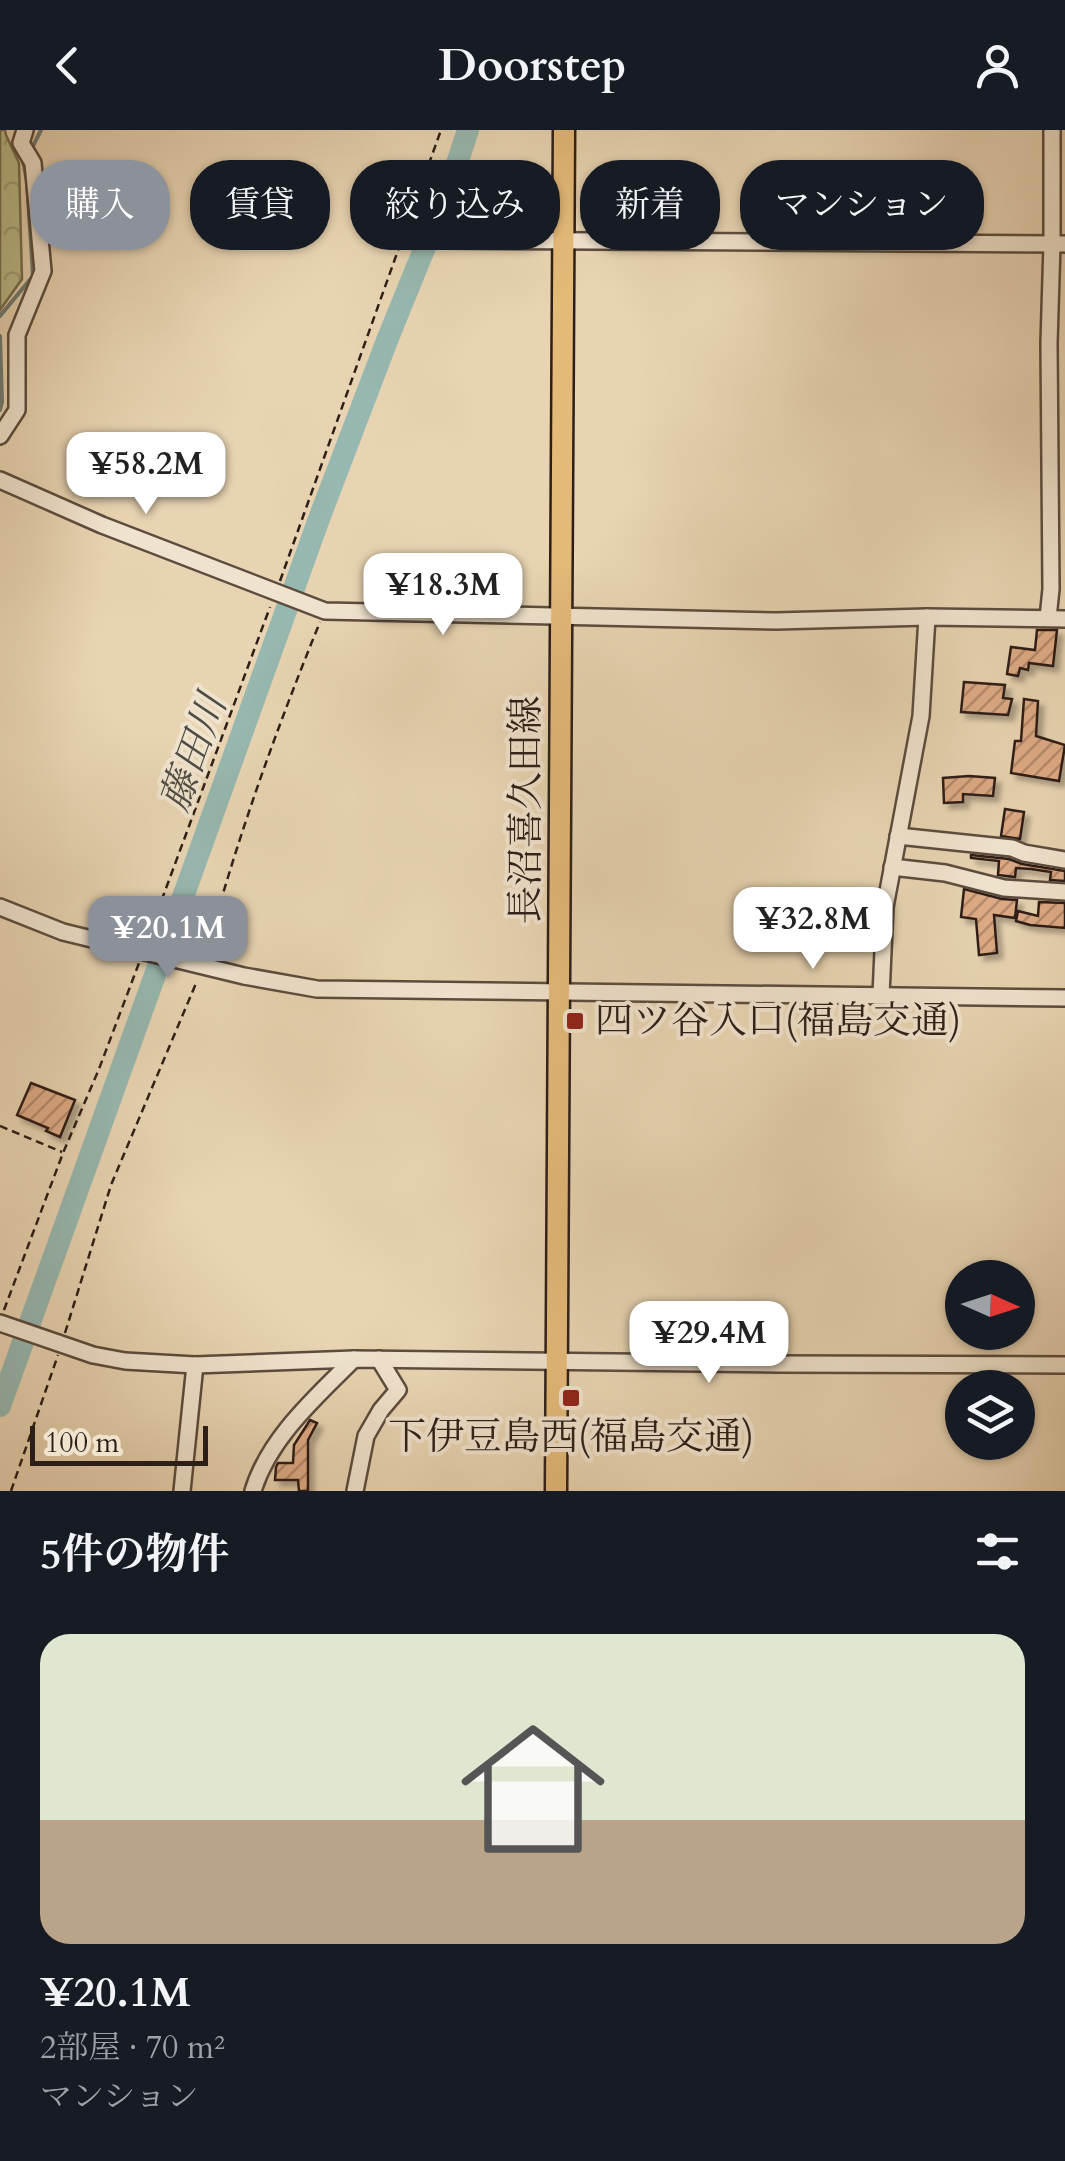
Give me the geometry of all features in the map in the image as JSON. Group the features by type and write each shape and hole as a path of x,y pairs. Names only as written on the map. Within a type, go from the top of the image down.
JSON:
{"main road":[{"name":"長沼喜久田線","path":"556,1491 564,130"}],"street":[{"path":"0,436 18,410 17,334 43,271 33,163 21,143 26,130"},
{"path":"0,480 102,525 325,611 776,621 926,616 1057,619 1051,588 1049,344 1058,244 1052,130"},
{"path":"563,240 1058,244"},
{"path":"881,995 885,908 921,716 926,616"},
{"path":"898,836 1012,848 1065,860"},
{"path":"892,867 945,873 1004,888 1065,892"},
{"path":"2,905 63,932 284,984 317,988 1065,998"},
{"path":"0,1323 93,1355 125,1362 195,1366 354,1359 1065,1364"},
{"path":"253,1491 258,1474 297,1416 354,1359"},
{"path":"355,1491 366,1436 398,1390 379,1359"},
{"path":"182,1491 195,1366"}],"path":[{"path":"276,591 442,130"},
{"path":"12,1491 62,1345 110,1185 203,966 227,876 291,692 325,611"},
{"path":"0,1126 63,1152"}],"green space":[{"path":"0,130 5,130 19,163 22,279 0,310"}],"building":[{"path":"1037,630 1057,630 1053,666 1029,663 1028,670 1020,668 1018,676 1007,674 1011,647 1035,650"},
{"path":"964,682 1005,685 1003,698 1012,699 1008,715 961,712"},
{"path":"1024,699 1038,701 1036,736 1065,745 1059,781 1011,773 1015,741 1021,741"},
{"path":"943,778 995,778 993,796 963,794 963,802 944,803"},
{"path":"1005,809 1024,812 1020,839 1001,836"},
{"path":"971,855 1065,871 1065,881 1050,880 1051,872 1031,869 1016,868 1015,877 998,875 999,861"},
{"path":"964,889 1017,900 1015,918 994,915 997,953 979,955 976,919 961,917"},
{"path":"1039,902 1065,903 1065,928 1016,921 1018,911 1038,916"},
{"path":"31,1083 75,1100 60,1137 17,1115"},
{"path":"310,1420 317,1423 308,1440 308,1491 299,1491 298,1480 275,1480 276,1467 278,1463 293,1463 294,1445"}],"waterway":[{"path":"32,148 41,130"},
{"name":"藤田川","path":"0,1406 320,516 449,188 468,130"},
{"path":"0,316 33,276 23,161"},
{"path":"0,336 0,410"}],"place":[{"name":"四ツ谷入口(福島交通)","path":"575,1021"},
{"name":"下伊豆島西(福島交通)","path":"571,1398"}]}
